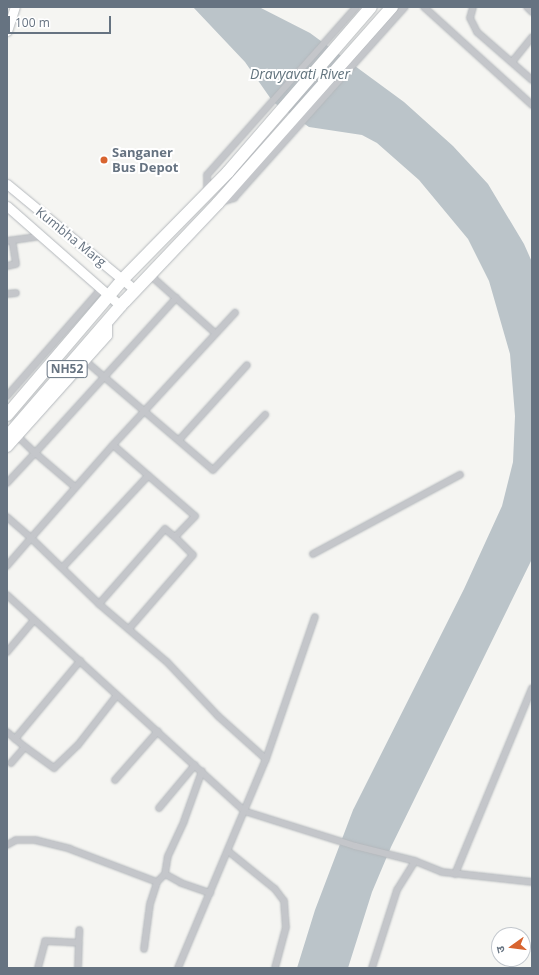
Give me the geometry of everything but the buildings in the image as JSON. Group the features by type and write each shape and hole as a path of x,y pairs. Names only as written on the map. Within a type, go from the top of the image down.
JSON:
{"highway":[{"name":"NH52","path":"7,415 106,292 123,279 207,194 245,153 371,7"},
{"name":"NH52","path":"12,435 82,358 107,323 135,290 218,203 390,9"}],"main road":[{"path":"7,31 15,7"},
{"name":"Kumbha Marg","path":"7,184 135,290"},
{"name":"Kumbha Marg","path":"7,206 121,306"},
{"path":"7,447 12,435"}],"street":[{"path":"207,194 207,175 356,7"},
{"path":"218,203 234,198 404,7"},
{"path":"424,7 532,105"},
{"path":"473,7 470,18 477,32 532,80"},
{"path":"527,7 532,12"},
{"path":"512,62 532,37"},
{"path":"7,266 16,264 9,241 42,236"},
{"path":"150,275 215,333"},
{"path":"7,396 106,292"},
{"path":"7,294 16,293"},
{"path":"7,483 176,298"},
{"path":"7,566 74,487 144,409 235,313"},
{"path":"82,358 144,409 213,470 264,414"},
{"path":"179,440 247,365"},
{"path":"12,435 74,487"},
{"path":"112,445 195,516 174,537"},
{"path":"313,554 460,474"},
{"path":"63,566 148,476"},
{"path":"7,517 63,566 99,604 129,629 266,759"},
{"path":"99,604 164,529 174,537 193,555 129,629"},
{"path":"7,595 202,771 244,811 333,839 415,861 442,872 532,882"},
{"path":"178,968 266,759 315,617"},
{"path":"7,652 34,620"},
{"path":"15,739 80,661"},
{"path":"455,874 530,700 532,688"},
{"path":"7,732 54,768 78,745 117,695"},
{"path":"115,780 158,731"},
{"path":"11,763 25,747"},
{"path":"159,808 195,765"},
{"path":"144,949 150,904 157,882 165,874 168,856 184,821 202,771"},
{"path":"7,845 16,840 35,840 70,849 157,882"},
{"path":"228,851 275,889 284,901 286,927 276,968"},
{"path":"372,968 397,890 415,861"},
{"path":"165,874 181,883 210,893"},
{"path":"78,968 79,930"},
{"path":"38,968 45,941 79,943"}],"water":[{"name":"Dravyavati River","path":"193,7 259,7 310,33 404,102 453,146 488,184 524,244 532,262 532,559 391,847 372,892 348,968 297,968 315,910 353,810 464,589 502,506 513,462 515,416 510,354 489,281 468,239 419,180 377,143 362,135 309,127 273,102 245,62"}],"place":[{"name":"Sanganer Bus Depot","path":"104,160"}]}
